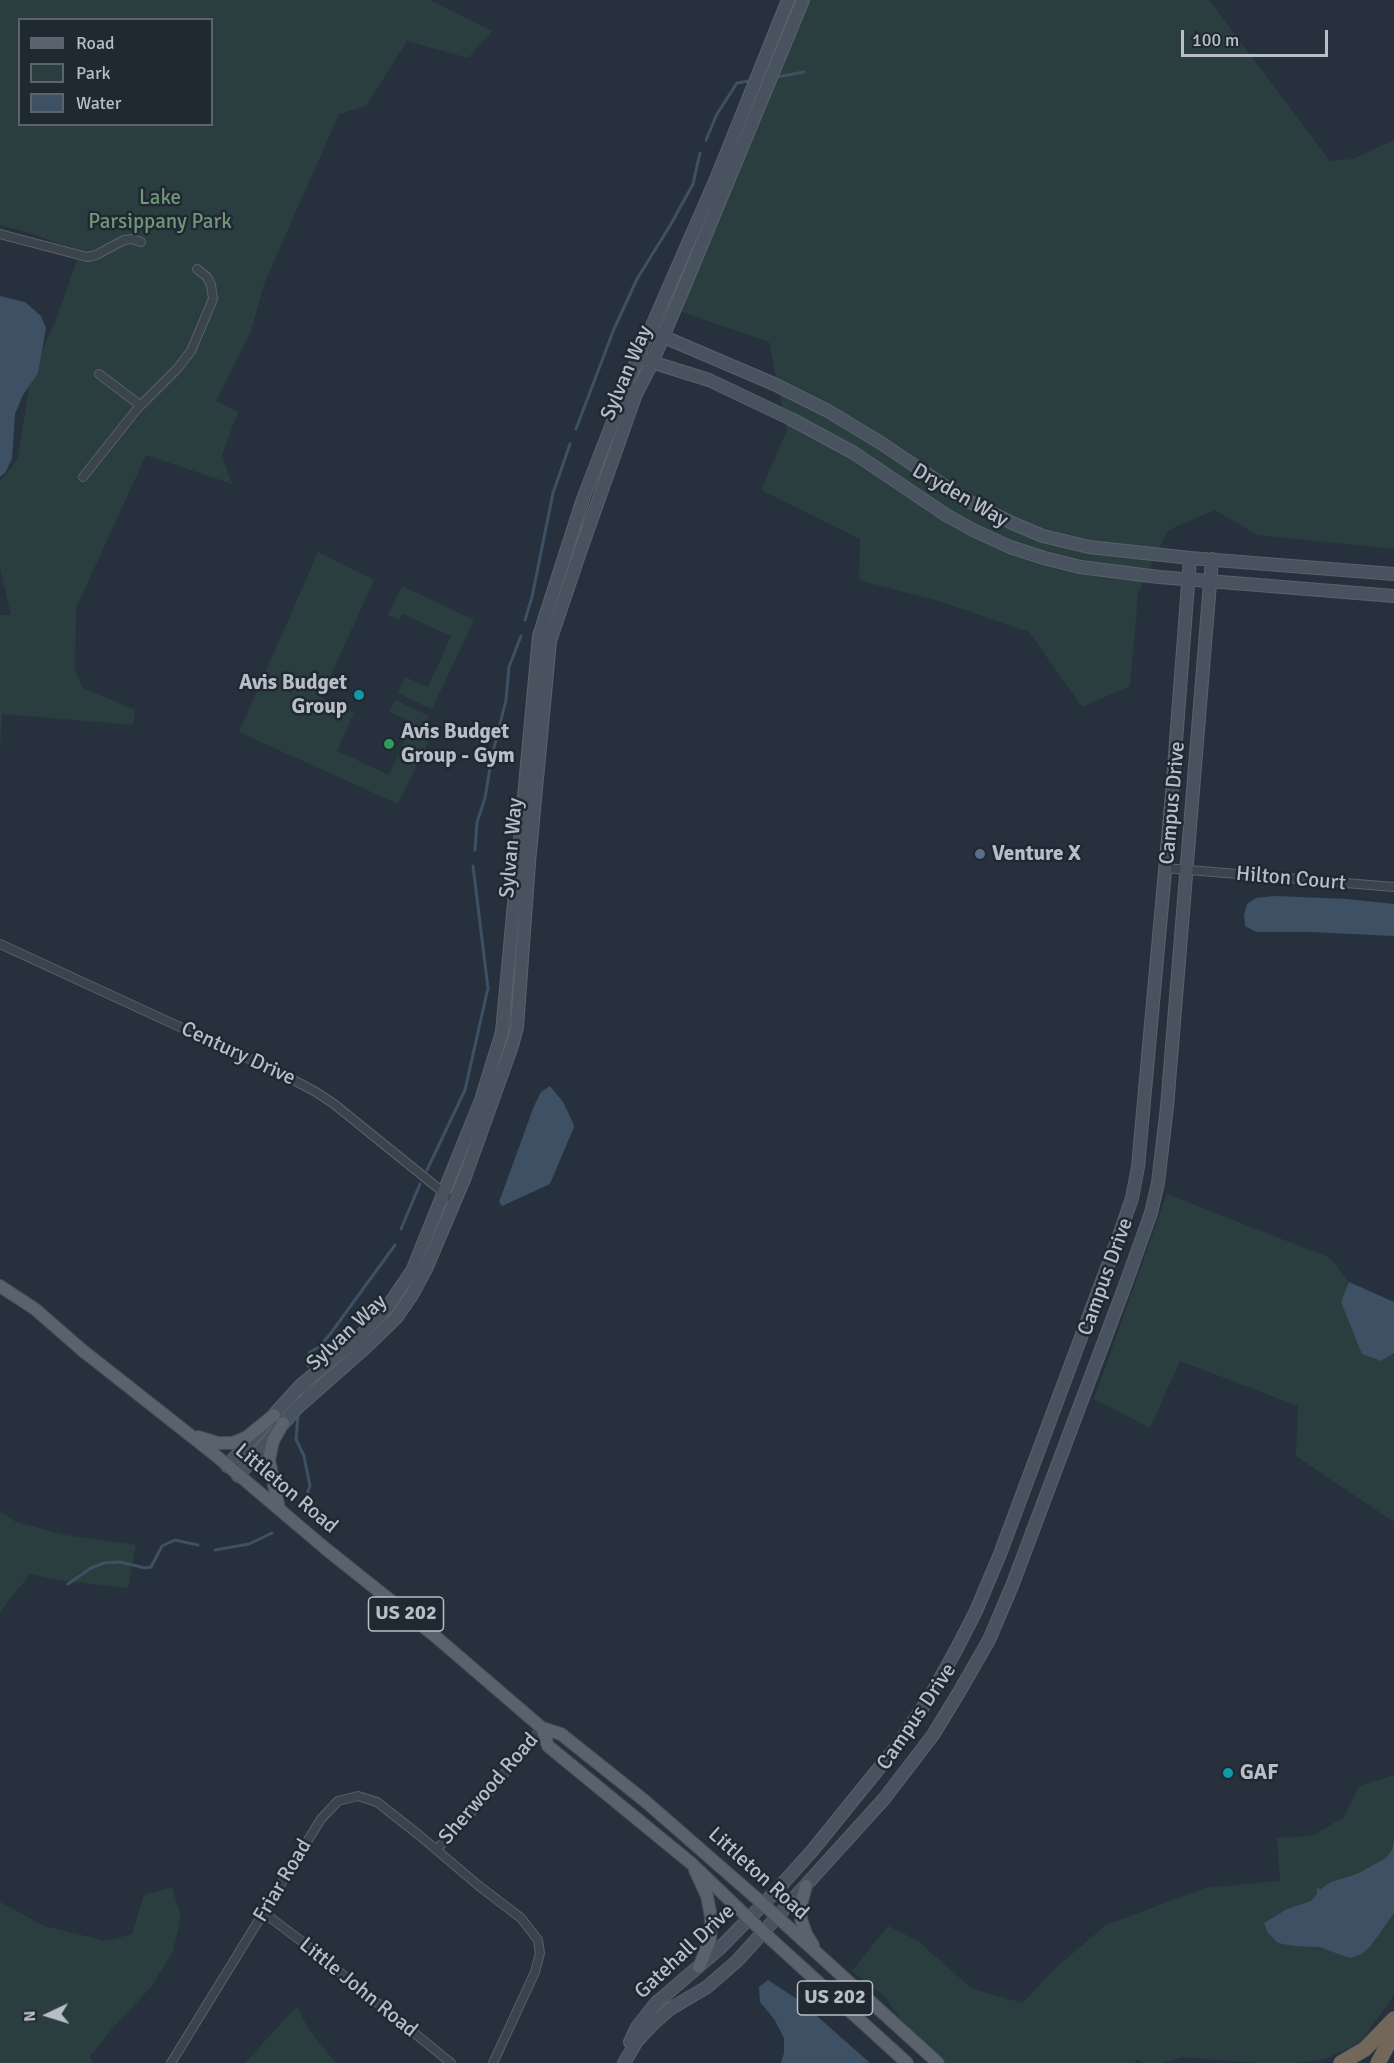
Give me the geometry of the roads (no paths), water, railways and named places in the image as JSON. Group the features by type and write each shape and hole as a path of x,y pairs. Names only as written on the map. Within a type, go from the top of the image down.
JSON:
{"highway":[{"path":"1341,2063 1370,2045 1394,2019"},
{"path":"1378,2063 1394,2033"}],"main road":[{"name":"Littleton Road","path":"0,1286 35,1309 82,1350 189,1434 435,1636 542,1728 561,1734 645,1801 763,1904 938,2063"},
{"path":"189,1434 219,1443 233,1443 278,1419"},
{"path":"278,1419 269,1460 273,1490 279,1509"},
{"name":"Littleton Road","path":"542,1728 548,1746 692,1863 763,1932 907,2063"},
{"path":"692,1863 707,1896 711,1917 710,1940 699,1967"},
{"path":"806,1886 801,1905 801,1919 806,1934 823,1958"}],"street":[{"name":"Sylvan Way","path":"238,1476 301,1385 357,1339 386,1310 412,1271 481,1100 502,1032 539,636 558,573 609,451 663,337 788,0"},
{"name":"Sylvan Way","path":"227,1466 278,1419 365,1348 396,1318 426,1269 465,1177 499,1085 517,1027 529,862 550,641 638,358 802,0"},
{"path":"0,234 87,257 96,255 124,240 132,239 141,242"},
{"path":"83,477 140,405 177,369 191,351 213,299 213,291 207,277 197,269"},
{"name":"Dryden Way","path":"650,331 774,384 828,411 881,443 964,499 1012,523 1053,538 1089,547 1190,558 1394,574"},
{"name":"Dryden Way","path":"638,358 709,380 791,418 854,453 946,515 973,530 1010,547 1044,558 1080,567 1189,579 1394,596"},
{"path":"99,374 140,405"},
{"name":"Campus Drive","path":"763,1904 812,1851 860,1792 908,1729 957,1650 1000,1554 1132,1198 1145,1110 1190,558"},
{"name":"Campus Drive","path":"777,1917 884,1799 933,1735 989,1640 1043,1508 1153,1203 1162,1158 1167,1107 1212,559"},
{"name":"Hilton Court","path":"1165,868 1394,887"},
{"name":"Century Drive","path":"0,944 316,1092 454,1201"},
{"name":"Sherwood Road","path":"437,1849 480,1803 542,1728"},
{"name":"Friar Road","path":"171,2063 321,1819 333,1805 344,1798 364,1797 377,1802 521,1918 538,1940 540,1953 535,1972 493,2063"},
{"name":"Gatehall Drive","path":"623,2063 631,2039 647,2013 663,1996 719,1949 763,1904"},
{"name":"Little John Road","path":"264,1913 451,2063"},
{"name":"Gatehall Drive","path":"623,2063 637,2041 654,2023 670,2009 707,1987 723,1974 777,1917"}],"water":[{"path":"0,296 25,302 41,316 46,328 38,373 23,395 15,414 12,459 5,473 0,477"},
{"path":"1275,896 1347,899 1394,904 1394,936 1256,932 1245,926 1244,915 1247,904 1256,898"},
{"path":"550,1086 563,1102 574,1127 550,1184 502,1206 499,1202 534,1106 541,1092"},
{"path":"1349,1282 1394,1302 1394,1353 1381,1361 1362,1354 1341,1302"},
{"path":"1394,1839 1394,1913 1370,1947 1360,1955 1350,1958 1319,1947 1278,1943 1268,1933 1264,1923 1287,1909 1311,1901 1317,1894 1317,1888 1321,1889 1331,1882 1357,1874 1386,1858 1392,1850"},
{"path":"768,1980 800,2001 870,2063 781,2063 784,2038 774,2019 760,2002 759,1987"}],"waterway":[{"path":"777,77 804,72"},
{"path":"706,140 717,114 737,83 749,81"},
{"path":"576,429 614,329 637,279 693,184 700,153"},
{"path":"525,620 532,597 553,493 570,444"},
{"path":"475,850 477,822 485,798 492,756 506,700 509,667 521,636"},
{"path":"427,1170 465,1090 488,988 473,866"},
{"path":"401,1229 420,1184"},
{"path":"308,1366 306,1360 310,1352 319,1347 331,1333 395,1245"},
{"path":"298,1415 296,1439 304,1456 310,1486 302,1508"},
{"path":"215,1550 249,1544 272,1533"},
{"path":"68,1584 91,1568 104,1563 120,1562 145,1568 151,1567 162,1546 175,1540 198,1545"}],"place":[{"name":"Avis Budget Group","path":"359,695"},
{"name":"Avis Budget Group - Gym","path":"389,744"},
{"name":"Venture X","path":"980,854"},
{"name":"GAF","path":"1228,1773"}],"park label":[{"name":"Lake Parsippany Park","path":"160,210"}]}
